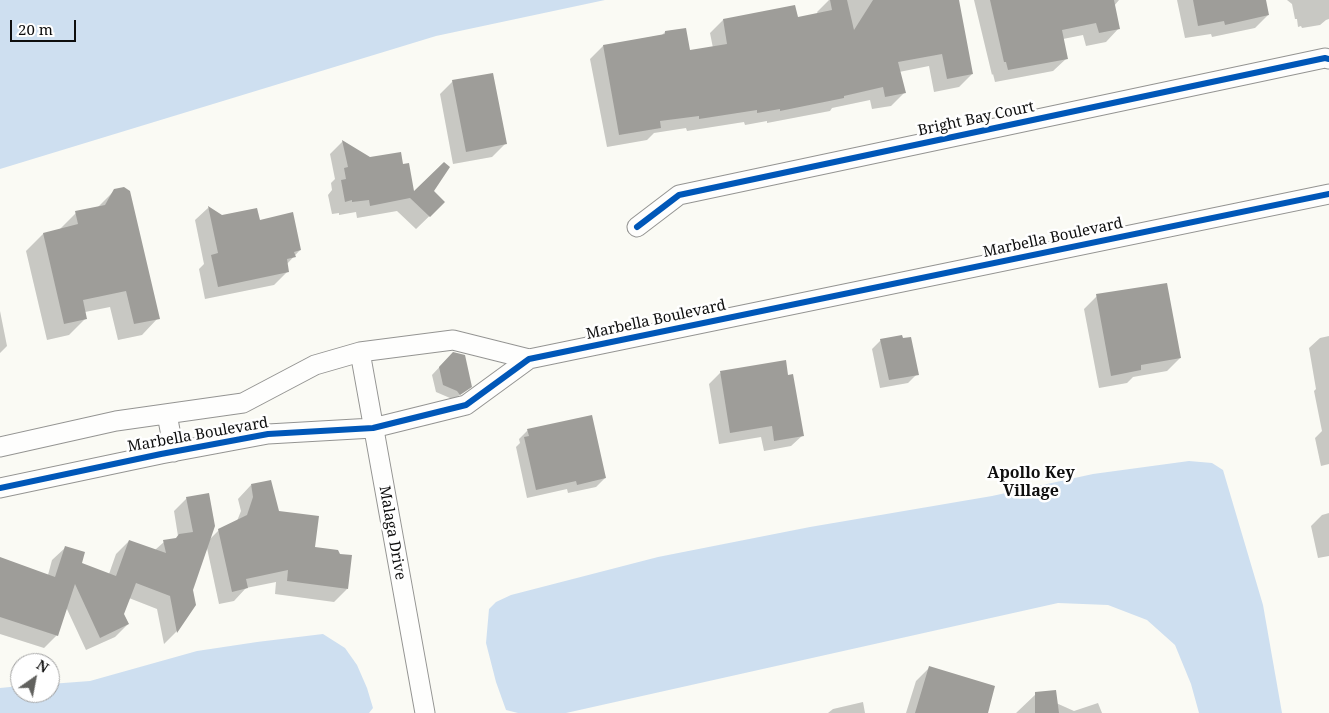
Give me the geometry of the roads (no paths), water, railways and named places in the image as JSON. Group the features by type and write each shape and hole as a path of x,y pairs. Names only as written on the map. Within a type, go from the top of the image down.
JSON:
{"street":[{"name":"Bright Bay Court","path":"637,227 679,195 1326,58 1329,59"},
{"name":"Marbella Boulevard","path":"0,488 268,434 373,428 466,405 529,359 1329,194"},
{"name":"Marbella Boulevard","path":"0,448 116,421 243,403 314,365 360,352 453,340 529,359"},
{"name":"Malaga Drive","path":"360,352 425,713"},
{"path":"167,414 174,452"}],"water":[{"path":"0,0 605,0 436,36 0,169"},
{"path":"1189,461 1212,463 1223,470 1263,605 1282,713 1199,713 1191,684 1175,645 1147,620 1108,605 1058,603 566,713 518,713 506,710 496,682 486,643 489,609 496,602 511,595 658,557 810,527 992,496 1093,474"},
{"path":"323,634 345,648 357,665 373,708 369,713 0,713 0,688 10,687 10,703 60,703 60,683 90,681 197,651"}],"district":[{"name":"Apollo Key Village","path":"1031,482"}]}
